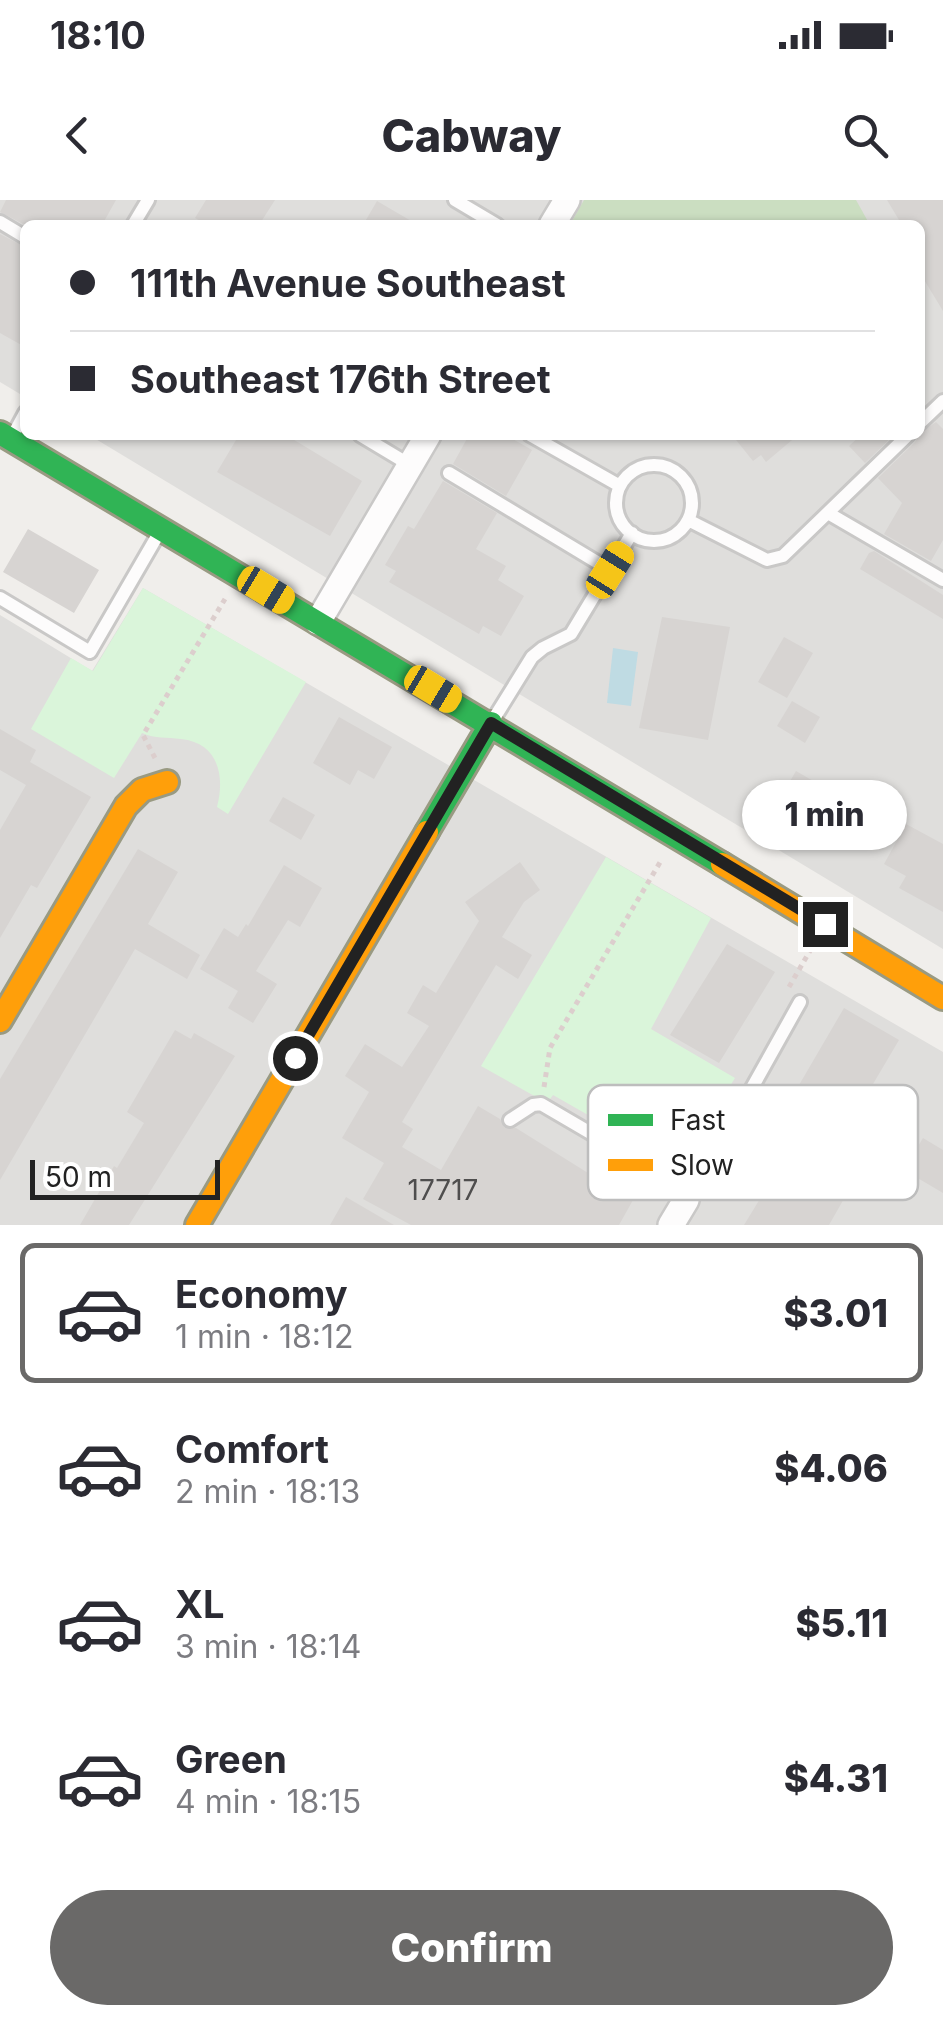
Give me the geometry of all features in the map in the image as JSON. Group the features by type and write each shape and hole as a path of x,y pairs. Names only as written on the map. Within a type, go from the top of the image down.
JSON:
{"main road":[{"path":"3,443 162,529 491,723 943,998"},
{"path":"197,1225 491,723"},
{"path":"0,1021 126,806 142,790 166,782"}],"street":[{"path":"318,622 425,440"},
{"path":"671,1225 683,1200"}],"lane":[{"path":"455,200 489,220"},
{"path":"3,443 20,421"},
{"path":"368,440 410,465"},
{"path":"539,440 620,486"},
{"path":"688,520 767,560 783,556 903,440"},
{"path":"642,468 670,470 682,478 690,491 692,506 688,520 666,540 651,541 632,534 618,516 620,486 629,474 642,468"},
{"path":"449,473 610,570"},
{"path":"828,513 943,580"},
{"path":"0,598 90,652 162,529"},
{"path":"491,723 532,657 571,634 632,534"},
{"path":"754,1085 800,1002"},
{"path":"510,1120 541,1104 588,1131"}],"path":[{"path":"166,782 144,735 240,575"},
{"path":"541,1104 550,1048 676,835"},
{"path":"800,1002 786,993 825,924"}],"shaded area":[{"path":"0,200 943,200 943,949 97,440 925,440 925,220 20,220 20,394 0,382"},
{"path":"143,588 943,1052 943,1225 0,1225 0,615 92,671"}],"green space":[{"path":"584,200 856,200 867,220 573,220"},
{"path":"143,588 306,682 228,814 217,807 220,784 216,763 204,747 194,742 142,733 114,778 31,729 71,658 93,671"},
{"path":"606,857 711,918 651,1029 735,1078 731,1085 588,1085 588,1115 553,1095 547,1103 481,1066"}],"water":[{"path":"613,648 638,652 631,706 607,703"}],"building":[{"path":"6,200 116,200 105,220 20,222 0,212"},
{"path":"206,200 275,200 262,220 195,218"},
{"path":"887,200 943,200 943,311 925,281 925,220 899,220"},
{"path":"377,201 409,220 366,220"},
{"path":"0,234 20,244 20,344 0,333"},
{"path":"936,422 943,429 943,540 931,561 884,534 902,503 878,478 916,440 925,440 925,430"},
{"path":"236,440 294,440 362,481 330,536 217,472"},
{"path":"466,440 515,440 532,450 506,496 453,464"},
{"path":"736,440 792,440 766,462 761,455 753,461"},
{"path":"856,440 889,440 865,463 849,446"},
{"path":"443,481 497,513 476,549 506,566 498,580 524,596 501,636 483,626 479,634 389,582 396,571 385,565 408,526 414,529"},
{"path":"28,529 99,570 74,613 3,572"},
{"path":"874,551 943,595 943,619 860,569"},
{"path":"662,617 730,627 708,740 639,728"},
{"path":"784,637 813,653 787,698 758,682"},
{"path":"792,701 820,717 805,743 777,726"},
{"path":"339,717 392,747 374,779 358,770 350,785 313,763"},
{"path":"0,729 36,750 30,762 91,797 37,888 31,885 0,938 0,830 26,785 0,770"},
{"path":"796,771 853,804 836,833 779,800"},
{"path":"283,797 315,815 301,840 269,821"},
{"path":"906,824 943,844 943,912 899,888 906,876 884,864"},
{"path":"138,849 178,872 148,924 200,955 187,979 135,949 0,1180 0,1079"},
{"path":"520,862 540,890 524,902 502,937 532,955 518,979 496,965 402,1122 413,1129 402,1147 441,1170 478,1106 500,1119 505,1128 516,1128 588,1173 588,1200 633,1200 619,1225 411,1225 363,1199 384,1163 342,1138 369,1092 345,1076 365,1044 402,1067 429,1026 407,1013 423,985 436,993 479,921 465,902"},
{"path":"284,865 322,888 300,927 288,920 256,971 277,984 253,1023 228,1008 238,991 200,969 224,928 238,937 248,926"},
{"path":"727,944 775,972 719,1063 670,1035"},
{"path":"844,1008 899,1040 875,1085 799,1085"},
{"path":"175,1030 191,1039 194,1033 235,1056 129,1225 80,1225 144,1123 127,1112"},
{"path":"923,1138 943,1150 943,1193 918,1178 918,1146"},
{"path":"346,1197 394,1225 330,1225"},
{"path":"759,1200 843,1200 829,1225 744,1225"}],"traffic: fast":[{"path":"0,433 722,864"},
{"path":"427,832 491,723"}],"traffic: slow":[{"path":"0,1021 126,806 142,790 167,782"},
{"path":"197,1225 427,832"},
{"path":"722,864 943,998"}],"route":[{"path":"295,1058 491,723 825,924"}]}
